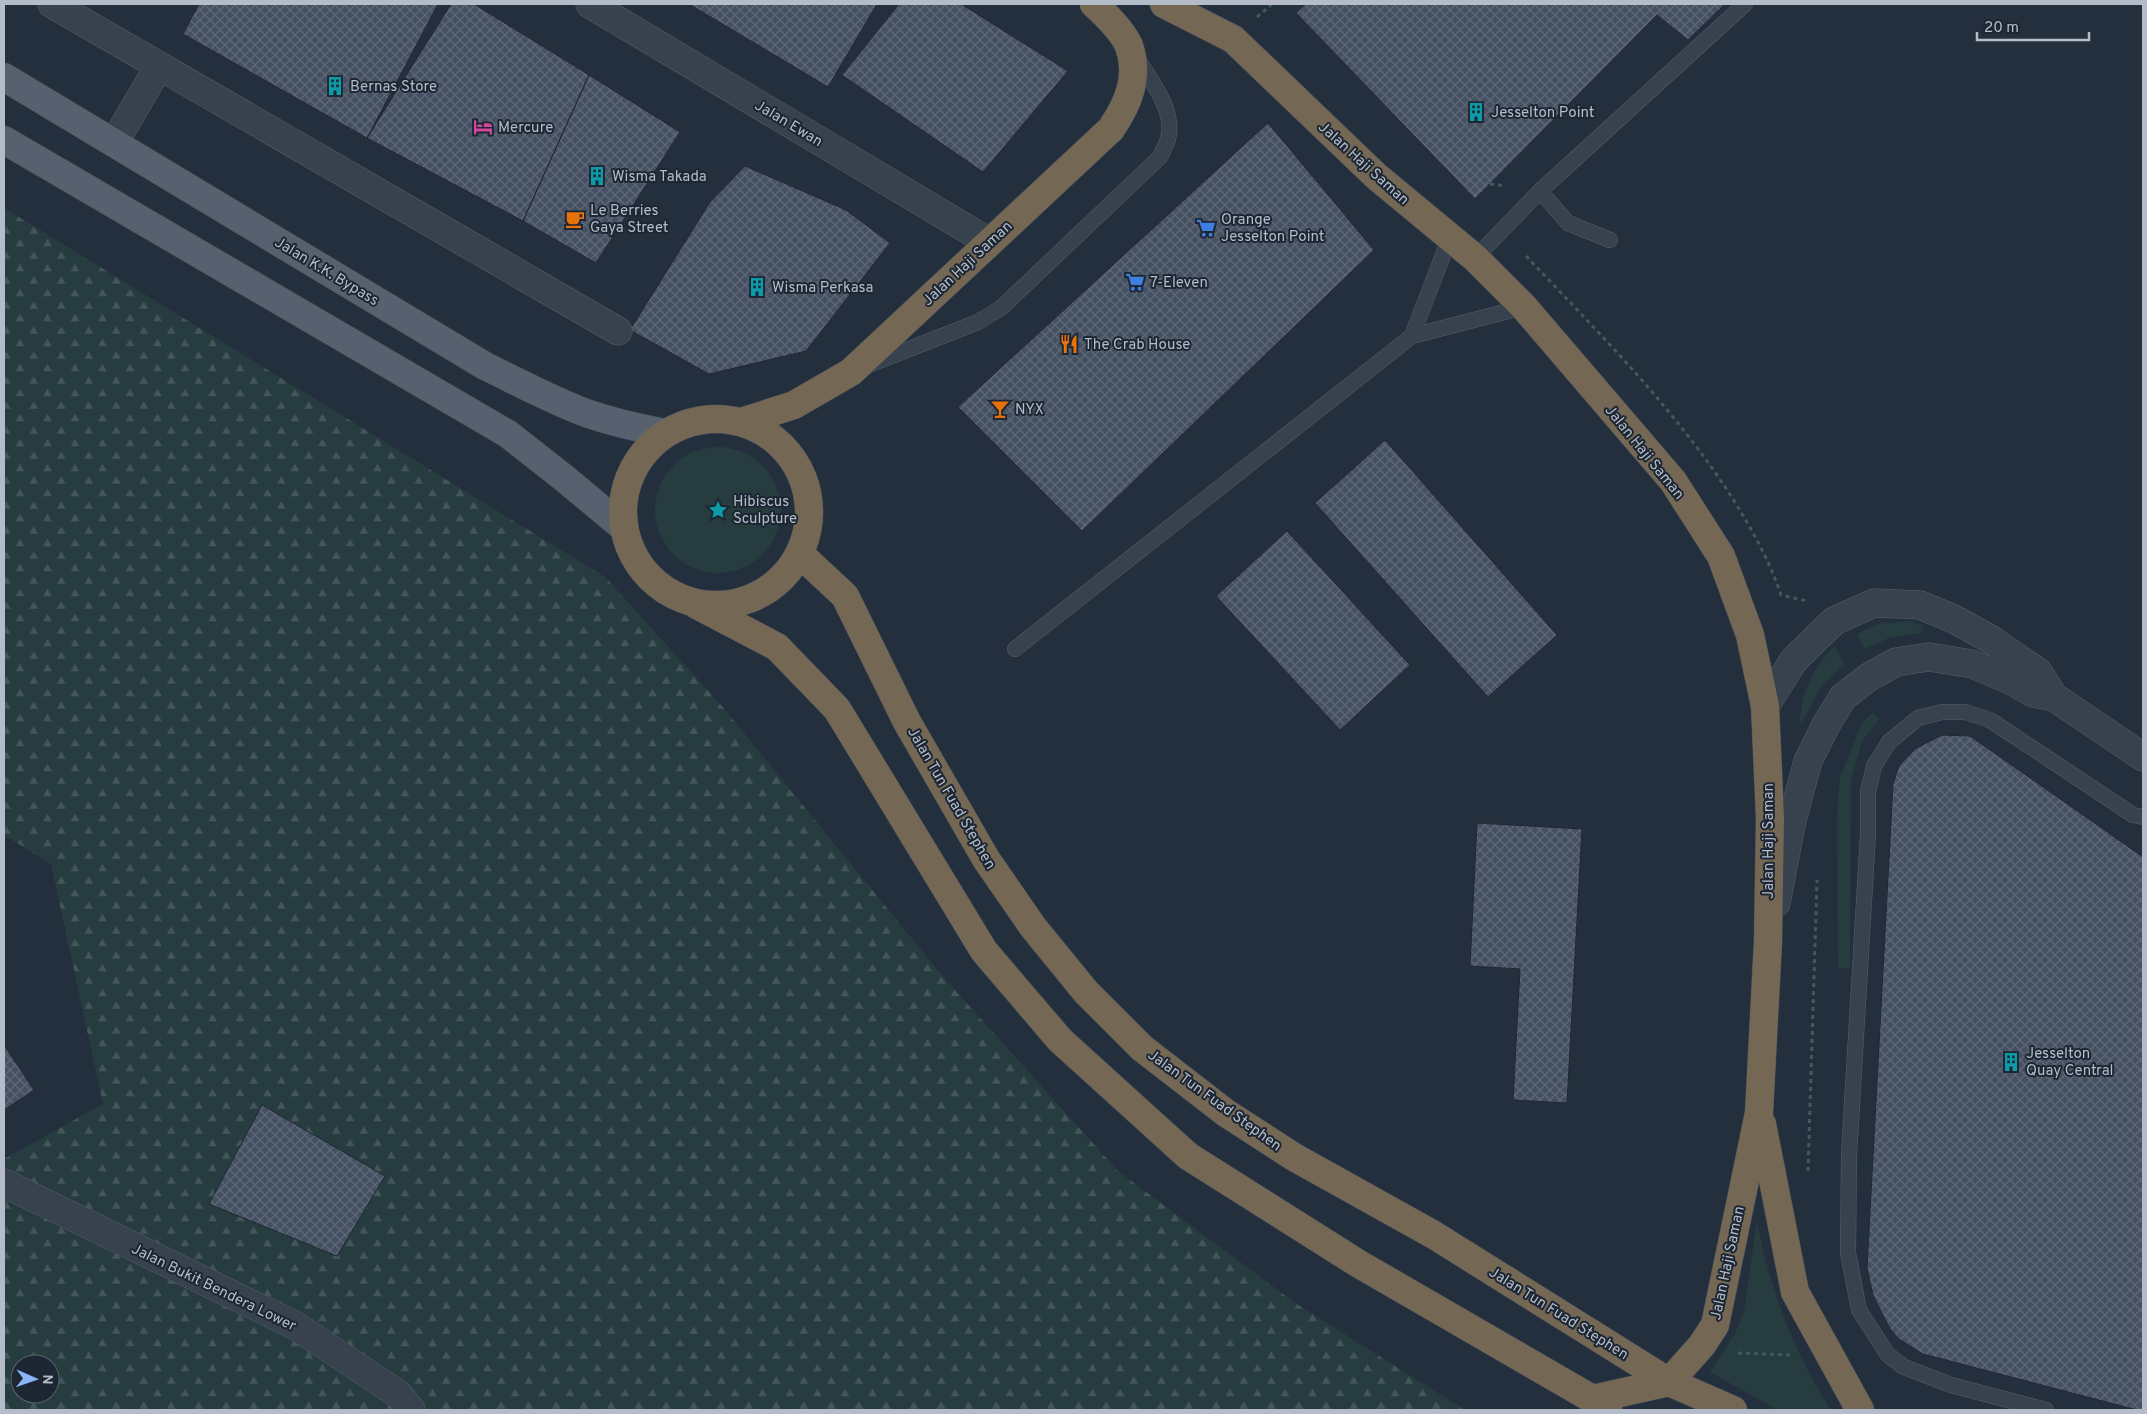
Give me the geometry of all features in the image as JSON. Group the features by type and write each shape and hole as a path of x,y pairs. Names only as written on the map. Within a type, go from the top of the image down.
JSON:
{"highway":[{"name":"Jalan Haji Saman","path":"741,422 794,405 851,372 1115,123 1131,93 1133,70 1129,45 1110,19 1094,4"},
{"name":"Jalan Haji Saman","path":"1164,4 1233,39 1376,176 1475,258 1524,308 1673,481 1721,556 1750,635 1765,706 1770,818 1768,941 1759,1113 1715,1325 1702,1345 1669,1382"},
{"path":"697,605 727,606 757,597 782,579 800,554 808,528 809,500 802,474 787,451 766,433 741,422 715,418 689,422 665,434 644,452 630,475 623,502 624,528 630,550 641,570 663,590 676,598 697,605 777,647 837,709 984,951 1060,1040 1188,1156 1359,1264 1602,1405 1669,1382"},
{"name":"Jalan Tun Fuad Stephen","path":"800,554 845,596 907,722 986,859 1033,927 1086,992 1142,1048 1226,1112 1294,1157 1434,1235 1669,1382 1733,1410"},
{"name":"Jalan Haji Saman","path":"1759,1113 1795,1292 1860,1410"}],"main road":[{"name":"Jalan K.K. Bypass","path":"4,77 485,366 547,397 586,413 665,434"},
{"path":"4,140 508,434 624,528"}],"street":[{"path":"52,4 618,331"},
{"name":"Jalan Ewan","path":"590,4 989,242"},
{"path":"114,143 159,66"},
{"path":"1765,706 1794,660 1834,621 1874,603 1920,605 1954,619 1990,639 2038,672 2054,697"},
{"path":"1768,941 1792,820 1808,761 1826,724 1843,697 1869,676 1896,662 1929,657 1972,664 2010,680 2033,693 2054,697 2143,756"},
{"name":"Jalan Bukit Bendera Lower","path":"4,1183 296,1326 398,1394 411,1410"}],"lane":[{"path":"1475,258 1540,191 1745,4"},
{"path":"851,372 978,322 1001,308 1160,157 1168,137 1168,115 1158,92 1129,45"},
{"path":"1540,191 1568,223 1610,240"},
{"path":"1412,336 1450,237"},
{"path":"1015,649 1412,336 1524,308"},
{"path":"2046,1410 1951,1385 1904,1367 1888,1355 1859,1310 1848,1253 1849,1155 1868,834 1868,792 1874,766 1889,742 1918,718 1942,712 1965,712 1990,720 2140,818"}],"path":[{"path":"1781,594 1816,603"},
{"path":"1731,1353 1800,1355"}],"green space":[{"path":"4,208 605,577 721,705 945,979 1118,1171 1295,1303 1465,1410 4,1410 4,1159 103,1104 51,864 4,835"},
{"path":"718,447 742,452 762,466 776,486 781,510 776,534 762,554 742,568 718,573 694,568 674,554 660,534 655,510 660,486 674,466 694,452"},
{"path":"1907,621 1922,625 1921,633 1891,637 1865,649 1857,634 1878,624"},
{"path":"1835,646 1845,664 1821,687 1802,722 1800,721 1803,700 1810,680 1821,662"},
{"path":"1873,712 1879,719 1862,741 1851,781 1850,968 1838,968 1837,816 1840,777 1862,723"},
{"path":"1757,1221 1768,1270 1794,1343 1831,1410 1777,1410 1710,1372 1734,1335 1744,1312"}],"building":[{"name":"Bernas Store","path":"199,4 438,4 367,138 183,34"},
{"path":"451,4 474,4 589,75 523,221 367,138"},
{"path":"689,4 877,4 828,87"},
{"path":"899,4 961,4 1068,71 983,172 842,75"},
{"name":"Jesselton Point","path":"1306,4 1725,4 1688,40 1657,15 1475,199 1296,13"},
{"name":"Wisma Takada","path":"589,75 680,132 596,263 523,221"},
{"path":"1268,123 1374,250 1082,531 958,407"},
{"name":"Wisma Perkasa","path":"745,166 846,210 890,243 806,351 709,374 630,330 710,202"},
{"path":"1385,440 1557,635 1488,697 1315,503"},
{"path":"1287,531 1410,665 1340,730 1216,596"},
{"name":"Jesselton Quay Central","path":"1942,735 1970,736 2143,857 2143,1410 1923,1354 1899,1339 1890,1329 1873,1295 1867,1268 1893,784 1899,766 1915,749"},
{"path":"1477,823 1582,829 1567,1103 1513,1100 1520,969 1470,966"},
{"path":"4,1045 34,1090 4,1110"},
{"path":"262,1105 385,1176 337,1256 209,1204"}],"place":[{"name":"Bernas Store","path":"335,86"},
{"name":"Jesselton Point","path":"1476,112"},
{"name":"Mercure","path":"483,127"},
{"name":"Wisma Takada","path":"597,176"},
{"name":"Le Berries Gaya Street","path":"575,219"},
{"name":"Orange Jesselton Point","path":"1206,228"},
{"name":"7-Eleven","path":"1135,282"},
{"name":"Wisma Perkasa","path":"757,287"},
{"name":"The Crab House","path":"1069,344"},
{"name":"NYX","path":"1000,409"},
{"name":"Hibiscus Sculpture","path":"718,510"},
{"name":"Jesselton Quay Central","path":"2011,1062"}]}
